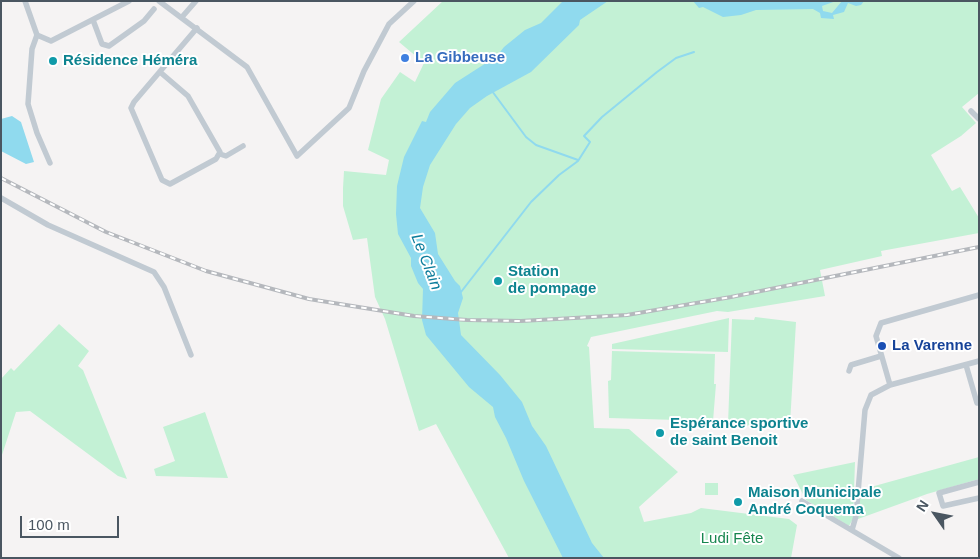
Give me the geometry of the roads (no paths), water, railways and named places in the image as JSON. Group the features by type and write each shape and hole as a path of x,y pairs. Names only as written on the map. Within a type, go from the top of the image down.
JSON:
{"street":[{"path":"25,1 37,35 43,40 55,40 129,1"},
{"path":"159,1 240,61 250,72 297,156 349,108 364,71 388,24 414,1"},
{"path":"182,17 196,1"},
{"path":"93,20 102,44 109,46 144,21 154,9"},
{"path":"197,28 134,102 131,108 163,182 172,183 216,159 220,154"},
{"path":"37,35 32,49 28,104 37,133 50,163"},
{"path":"160,72 188,96 220,154 226,156 244,146"},
{"path":"970,111 979,119"},
{"path":"1,198 48,225 154,272 167,294 191,355"},
{"path":"890,385 876,334 882,322 979,294"},
{"path":"849,371 851,365 881,356"},
{"path":"852,530 856,516 867,404 876,391 890,385 979,361"},
{"path":"966,365 977,403"},
{"path":"979,482 939,492 943,506 979,498"},
{"path":"802,501 899,558"}],"water":[{"name":"Le Clain","path":"563,1 608,1 580,20 579,25 531,72 487,96 470,108 456,124 430,165 423,187 420,208 435,233 438,254 460,286 463,298 458,313 461,335 500,375 522,402 532,426 546,446 592,543 604,558 563,558 524,481 495,417 493,407 469,387 426,335 422,320 423,289 418,283 411,266 411,258 398,234 396,214 397,186 404,157 422,121 426,122 430,112 455,83 497,56 504,47 525,30 541,23"},
{"path":"693,1 836,1 822,6 823,11 832,13 842,1 864,1 861,5 856,6 848,3 844,12 833,15 834,19 821,18 820,13 813,9 756,10 741,15 723,17 703,7 699,8"},
{"path":"12,116 21,122 34,162 26,164 1,151 1,119"}],"waterway":[{"path":"461,292 531,202 559,175 578,161 590,142 584,136 602,117 676,58 694,52"},
{"path":"492,91 526,137 536,145 578,160"}],"railway":[{"path":"1,178 106,232 206,271 309,299 414,316 467,320 521,321 627,315 731,297 979,247"}],"place":[{"name":"La Gibbeuse","path":"405,58"},
{"name":"Résidence Héméra","path":"53,61"},
{"name":"Station de pompage","path":"498,281"},
{"name":"La Varenne","path":"882,346"},
{"name":"Espérance sportive de saint Benoit","path":"660,433"},
{"name":"Maison Municipale André Coquema","path":"738,502"}],"park label":[{"name":"Ludi Fête","path":"732,539"}]}
